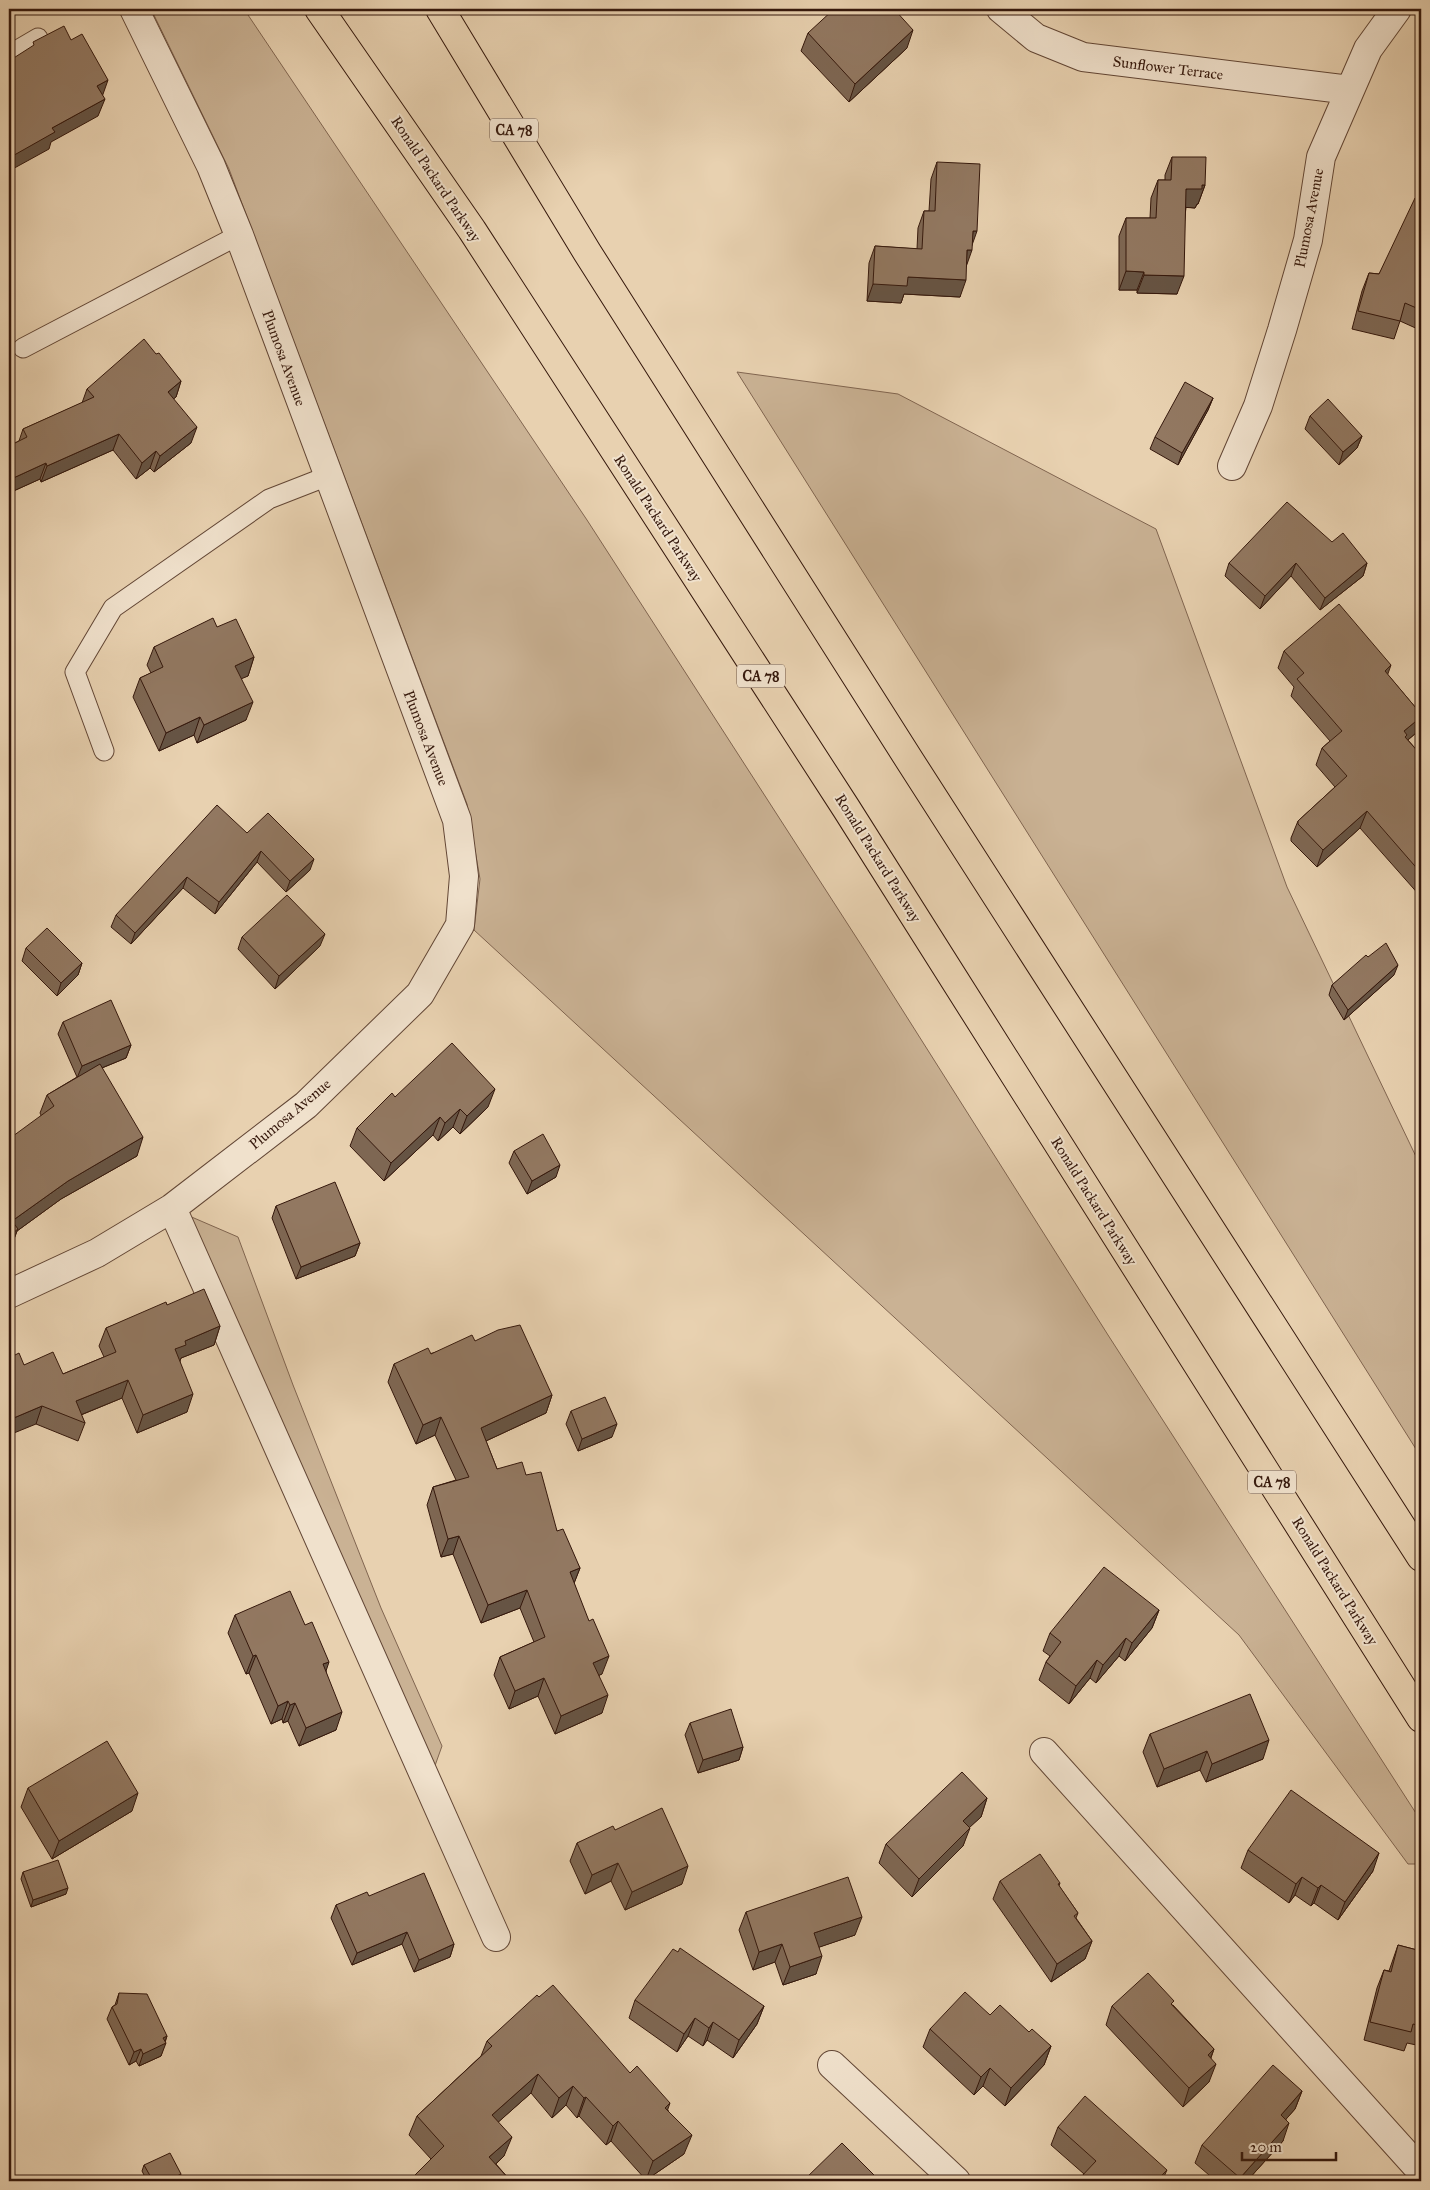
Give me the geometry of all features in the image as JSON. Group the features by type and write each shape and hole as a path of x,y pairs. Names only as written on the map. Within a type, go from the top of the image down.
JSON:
{"highway":[{"name":"Ronald Packard Parkway","path":"319,9 472,230 841,800 1421,1718"},
{"name":"CA 78","path":"440,9 592,260 904,752 1421,1557"}],"street":[{"name":"Plumosa Avenue","path":"9,1294 96,1253 172,1208 306,1105 420,994 460,925 464,876 457,820 239,235 211,166 134,9"},
{"name":"Sunflower Terrace","path":"1001,9 1036,38 1083,57 1350,90"},
{"name":"Plumosa Avenue","path":"1232,466 1258,406 1308,240 1320,157 1368,49 1397,9"},
{"path":"172,1208 496,1937"},
{"path":"1044,1752 1421,2171"},
{"path":"832,2065 956,2181"}],"lane":[{"path":"9,55 38,38"},
{"path":"23,348 239,235"},
{"path":"104,752 75,672 113,608 269,499 328,476"}],"shaded area":[{"path":"151,9 244,9 587,520 867,954 1108,1335 1421,1821 1421,1864 1408,1864 1239,1635 474,930 480,879 467,804 229,169"},
{"path":"737,372 898,394 1156,529 1287,887 1421,1167 1421,1457"},
{"path":"180,1212 238,1237 293,1385 381,1608 442,1746 432,1774"}],"building":[{"path":"834,9 894,9 913,30 855,84 808,33"},
{"path":"64,26 71,40 82,34 108,80 97,86 105,99 52,128 55,132 9,158 9,61 34,45 33,42"},
{"path":"1172,157 1206,157 1205,185 1202,185 1202,189 1186,189 1184,276 1144,275 1144,272 1126,271 1126,218 1156,218 1158,180 1171,180"},
{"path":"937,162 980,164 977,231 973,231 972,250 967,250 966,280 908,277 907,286 873,284 875,246 922,249 924,211 935,211"},
{"path":"1415,198 1421,201 1421,310 1405,303 1400,321 1358,311 1369,273 1379,274"},
{"path":"144,339 156,354 159,353 181,381 168,392 197,427 160,456 156,451 142,463 119,434 47,466 46,463 9,480 9,446 27,437 23,429 94,397 87,389"},
{"path":"1185,382 1213,398 1182,453 1155,437"},
{"path":"1328,399 1362,436 1343,452 1310,416"},
{"path":"1287,502 1332,542 1343,533 1367,563 1325,598 1296,563 1265,596 1229,563"},
{"path":"1339,604 1391,665 1385,671 1421,714 1421,717 1404,731 1407,735 1405,737 1421,755 1421,873 1367,811 1323,850 1298,824 1298,821 1347,776 1322,748 1342,731 1297,679 1304,673 1284,651"},
{"path":"213,618 217,627 236,619 254,657 235,666 253,702 204,725 200,717 166,733 140,678 163,667 154,647"},
{"path":"217,805 247,833 268,813 314,859 290,881 261,851 219,902 187,877 135,933 116,915"},
{"path":"287,895 325,934 279,976 242,937"},
{"path":"47,928 82,963 61,983 26,948"},
{"path":"1386,943 1398,965 1348,1010 1332,985 1366,955 1368,957"},
{"path":"111,1000 131,1045 82,1066 63,1022"},
{"path":"452,1043 495,1089 467,1116 460,1109 445,1123 440,1117 391,1163 357,1128 392,1093 395,1097"},
{"path":"100,1064 143,1137 68,1181 12,1221 18,1229 9,1236 9,1139 54,1106 47,1095"},
{"path":"543,1134 560,1165 532,1181 514,1151"},
{"path":"335,1182 360,1243 301,1267 276,1206"},
{"path":"204,1289 220,1326 185,1341 186,1345 175,1349 193,1394 143,1415 128,1380 76,1401 85,1423 42,1406 9,1420 9,1358 19,1353 24,1365 53,1352 63,1374 116,1352 106,1328 166,1302 167,1305"},
{"path":"520,1325 552,1395 481,1428 497,1469 522,1462 526,1475 541,1472 557,1531 563,1529 580,1568 570,1572 589,1621 593,1619 609,1656 593,1663 608,1695 561,1716 544,1678 515,1691 500,1657 545,1637 527,1590 488,1605 459,1536 448,1539 433,1487 469,1477 441,1417 423,1425 394,1364 428,1348 431,1354 472,1335 475,1341 498,1330"},
{"path":"605,1397 617,1424 582,1439 571,1411"},
{"path":"1104,1567 1159,1610 1132,1643 1126,1638 1103,1665 1097,1660 1076,1686 1046,1662 1061,1642 1050,1633"},
{"path":"290,1591 305,1625 312,1622 329,1662 323,1664 342,1712 306,1728 295,1703 290,1705 288,1701 278,1706 256,1655 253,1656 235,1615"},
{"path":"1250,1694 1269,1740 1212,1764 1207,1751 1164,1769 1150,1734"},
{"path":"731,1709 743,1747 703,1760 690,1723"},
{"path":"107,1741 138,1793 59,1841 28,1788"},
{"path":"962,1772 987,1798 963,1821 970,1828 919,1879 886,1844"},
{"path":"1291,1790 1379,1853 1345,1902 1321,1885 1318,1888 1302,1877 1296,1884 1248,1850"},
{"path":"662,1808 688,1866 632,1892 618,1863 592,1875 577,1843 613,1826 615,1830"},
{"path":"1040,1854 1078,1913 1074,1916 1092,1941 1057,1964 1000,1881"},
{"path":"58,1860 68,1888 33,1900 23,1872"},
{"path":"424,1873 454,1944 419,1960 407,1932 357,1953 336,1905 367,1892 369,1896"},
{"path":"848,1877 862,1917 814,1933 822,1956 790,1967 782,1944 759,1952 746,1912"},
{"path":"1398,1945 1421,1951 1421,2026 1413,2024 1411,2032 1370,2022 1384,1970 1391,1972"},
{"path":"680,1948 764,2006 739,2040 713,2022 709,2028 695,2018 684,2034 635,2000 673,1949 678,1952"},
{"path":"1148,1973 1174,2001 1171,2004 1214,2049 1208,2055 1216,2064 1189,2088 1112,2006"},
{"path":"553,1985 630,2073 637,2066 670,2103 665,2108 692,2135 653,2161 618,2121 613,2126 573,2086 559,2098 538,2074 492,2115 512,2137 489,2157 509,2179 506,2181 409,2181 444,2146 417,2116 492,2046 487,2041 537,1995 539,1997"},
{"path":"965,1992 990,2015 1000,2005 1029,2032 1032,2029 1051,2046 1011,2088 990,2068 981,2077 930,2029"},
{"path":"119,1993 147,1994 167,2036 163,2038 166,2043 143,2054 141,2049 134,2052 112,2007 117,2004"},
{"path":"1273,2065 1302,2091 1281,2115 1289,2123 1240,2178 1202,2145"},
{"path":"1085,2096 1167,2170 1156,2181 1084,2181 1080,2178 1096,2161 1058,2127"},
{"path":"842,2143 880,2181 804,2180"},
{"path":"170,2153 181,2174 167,2181 153,2181 144,2165"}]}
